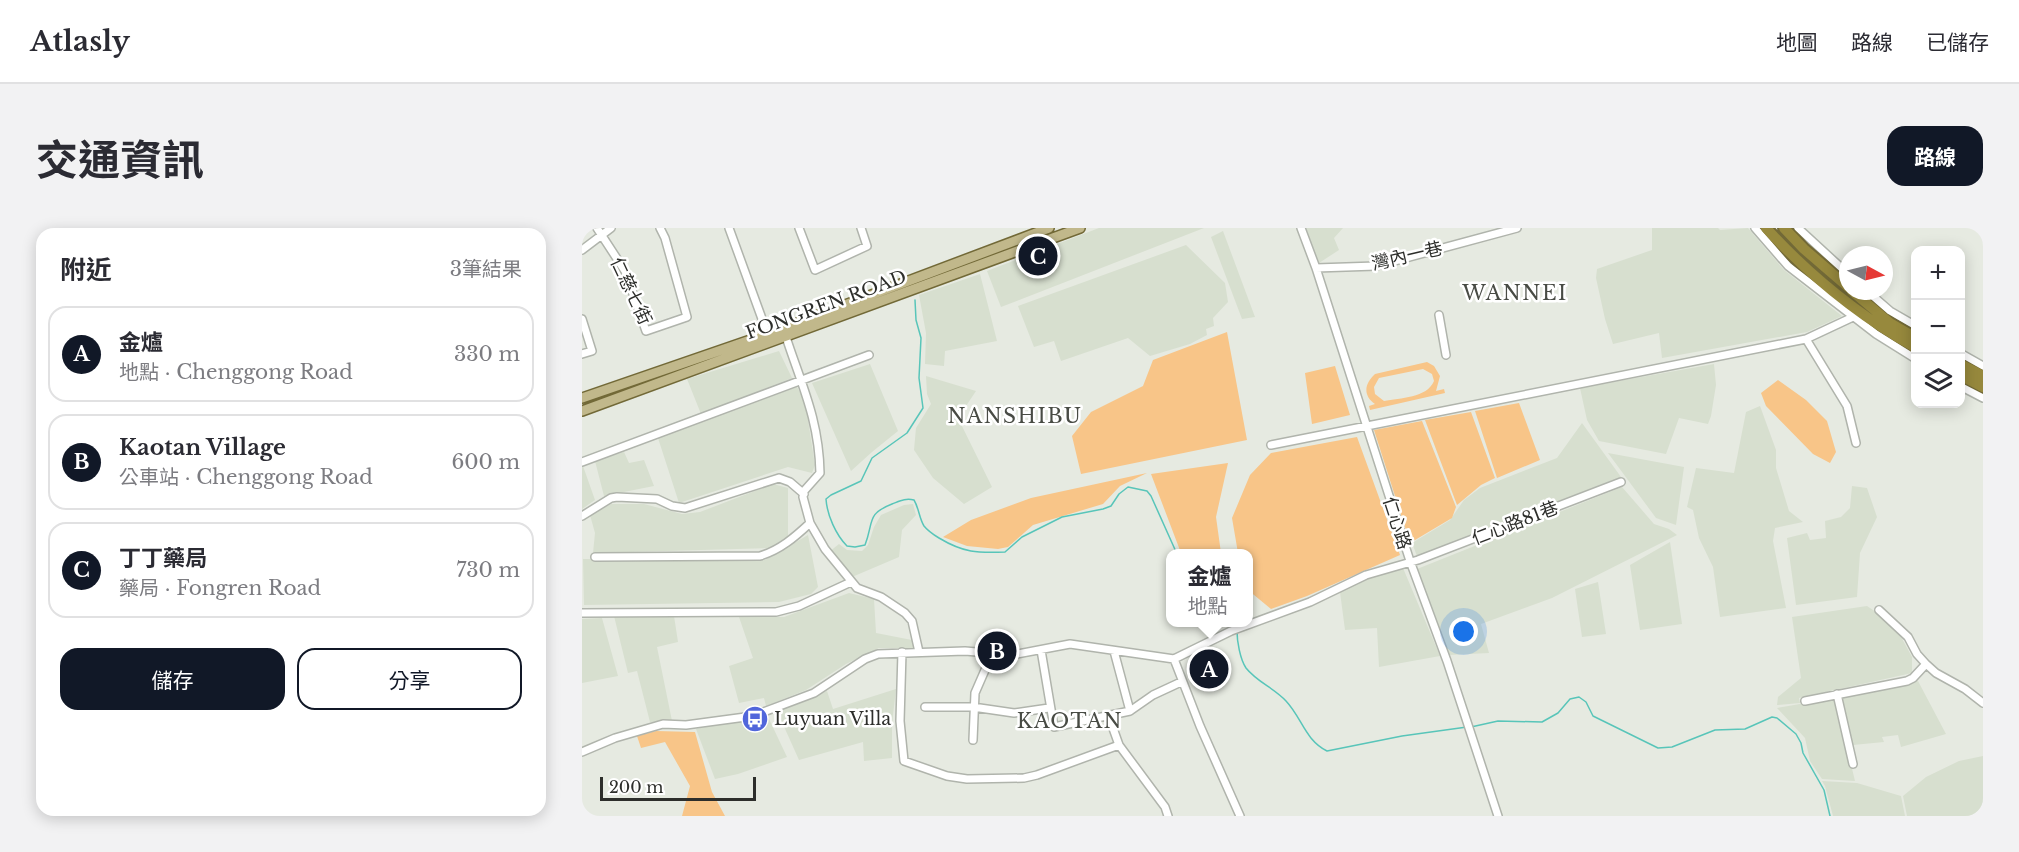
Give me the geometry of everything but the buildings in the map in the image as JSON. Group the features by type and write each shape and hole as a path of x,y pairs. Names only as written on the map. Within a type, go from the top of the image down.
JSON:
{"highway":[{"path":"1766,228 1796,261 1886,332 1911,345"},
{"path":"1784,228 1839,279"},
{"path":"1863,300 1890,323 1911,335"},
{"path":"1965,367 1983,376"},
{"path":"1965,378 1983,387"}],"main road":[{"name":"FONGREN ROAD","path":"582,411 1049,228"},
{"name":"FONGREN ROAD","path":"582,398 769,338 786,337 1080,228"}],"street":[{"path":"582,250 600,231 611,228"},
{"name":"仁慈七街","path":"600,231 625,271 646,331 687,317 665,238 660,228"},
{"path":"729,228 769,338"},
{"path":"799,228 815,270 867,246 861,228"},
{"name":"仁心路","path":"1301,228 1316,268 1410,561 1447,661 1498,816"},
{"name":"灣內一巷","path":"1316,268 1376,266 1517,228"},
{"path":"1755,228 1788,266 1876,334 1911,355"},
{"path":"1798,228 1839,266"},
{"path":"1877,300 1890,311 1911,323"},
{"path":"1439,315 1446,355"},
{"path":"1271,445 1806,339 1854,317"},
{"path":"582,319 592,351 582,354"},
{"path":"786,337 800,380 808,396 816,428 820,473 804,494"},
{"path":"1806,339 1847,406 1856,444"},
{"path":"1962,354 1983,366"},
{"path":"582,462 869,355"},
{"path":"1965,389 1983,398"},
{"path":"582,516 611,498 657,499 672,506 685,508 779,478 790,482 804,494 810,523 825,549 851,582 857,588 881,597 905,613 912,621 919,652"},
{"name":"仁心路81巷","path":"1253,622 1310,602 1366,575 1418,560 1621,482"},
{"path":"595,557 760,556 773,552 789,542 810,523"},
{"path":"582,613 776,612 799,606 851,582"},
{"path":"1879,610 1908,637 1917,654 1936,673 1965,689 1983,703"},
{"name":"仁心路81巷","path":"1174,659 1241,627"},
{"path":"582,752 615,738 663,724 686,725 753,716 814,693 865,659 878,654 965,651 1012,655 1070,644 1174,659 1181,682 1240,816"},
{"path":"1041,650 1054,727 1130,711 1153,695 1181,682"},
{"path":"1114,651 1130,711"},
{"path":"902,652 900,721 904,761 947,776 967,779 1024,778 1119,745"},
{"path":"973,740 975,693 992,654"},
{"path":"1805,701 1907,681 1926,664"},
{"path":"1838,694 1853,764"},
{"path":"925,707 973,707 1014,713 1049,708"},
{"path":"1109,717 1119,745 1165,807 1168,816"}],"shaded area":[{"path":"1099,228 1204,228 1001,307 987,271"},
{"path":"1306,228 1343,228 1334,238 1339,250 1319,263"},
{"path":"1652,228 1718,228 1720,230 1748,228 1784,270 1842,316 1807,332 1662,358 1659,333 1613,344 1596,278 1597,269 1652,250"},
{"path":"1223,231 1255,317 1242,319 1211,237"},
{"path":"1186,245 1225,283 1228,302 1213,318 1214,326 1206,329 1207,335 1190,344 1150,356 1128,338 1061,361 1054,341 1034,347 1018,306"},
{"path":"980,274 997,341 945,351 944,366 925,364 926,333 919,295"},
{"path":"1227,332 1247,440 1081,474 1072,436 1091,412 1143,386 1153,360"},
{"path":"779,351 792,378 701,414 687,379"},
{"path":"1427,362 1434,366 1440,376 1436,391 1444,389 1445,393 1370,410 1369,406 1375,404 1368,397 1366,390 1375,374","holes":["1423,369 1432,374 1434,381 1430,387 1419,394 1384,401 1375,394 1374,387 1379,378"]},
{"path":"870,364 898,431 851,471 812,383"},
{"path":"1714,364 1716,385 1708,424 1679,418 1666,454 1599,441 1587,420 1580,388"},
{"path":"1335,366 1350,415 1312,424 1305,373"},
{"path":"926,376 976,391 958,418 992,487 964,504 933,478 914,450 916,428 931,404 927,394"},
{"path":"1778,380 1806,400 1827,421 1836,452 1830,463 1813,454 1766,406 1761,393"},
{"path":"797,387 805,401 815,465 812,473 788,467 679,503 658,438"},
{"path":"1519,403 1540,460 1497,478 1475,411"},
{"path":"1760,406 1776,450 1776,468 1789,511 1803,522 1775,528 1773,541 1786,608 1720,617 1713,567 1699,538 1693,510 1687,507 1696,468 1734,473 1746,412"},
{"path":"1471,412 1495,478 1481,485 1457,505 1425,420"},
{"path":"1422,421 1456,507 1452,518 1410,543 1374,430"},
{"path":"1582,423 1621,477 1417,556 1412,543 1450,520 1464,500 1480,488 1557,458"},
{"path":"1357,437 1400,555 1307,596 1271,609 1253,594 1253,549 1237,549 1232,518 1250,475 1271,453"},
{"path":"624,452 629,463 644,460 654,486 604,496 595,461"},
{"path":"1608,453 1684,467 1676,525 1656,518"},
{"path":"1228,463 1216,517 1220,549 1179,549 1151,474"},
{"path":"582,467 595,500 582,509"},
{"path":"1147,473 1120,486 1103,504 1033,525 1008,547 998,549 967,546 943,537 971,520 1031,498"},
{"path":"773,484 788,488 788,538 770,548 593,553 595,533 590,515 611,504 644,504 682,514 700,512"},
{"path":"1852,486 1867,488 1877,517 1860,553 1857,597 1796,605 1787,538 1807,533 1810,540 1826,538 1825,521 1841,517 1850,508"},
{"path":"1622,487 1654,524 1669,529 1677,535 1552,598 1481,624 1489,653 1449,655 1417,569"},
{"path":"913,504 916,515 902,530 899,557 852,577 829,552 839,544 847,550 862,551 868,545 881,515 904,505"},
{"path":"808,535 818,587 811,594 779,602 584,605 583,559 765,560"},
{"path":"1670,542 1682,624 1640,630 1630,565"},
{"path":"1403,568 1440,656 1379,667 1377,628 1345,630 1340,592 1370,578"},
{"path":"1598,582 1606,634 1582,637 1575,589"},
{"path":"849,593 874,599 876,633 912,640 914,648 879,648 846,664 806,690 766,706 764,698 739,703 729,666 753,658 739,617 784,617"},
{"path":"1867,606 1879,614 1900,635 1912,657 1912,673 1799,698 1800,703 1777,705 1778,697 1801,678 1792,617"},
{"path":"614,616 674,616 678,642 657,647 672,721 650,722 637,671 628,673"},
{"path":"602,618 618,676 582,683 582,619"},
{"path":"1918,681 1946,734 1901,747 1898,735 1882,737 1884,742 1853,745 1842,696"},
{"path":"896,689 892,724 892,758 864,761 863,742 799,760 777,711 827,691 833,709"},
{"path":"1835,698 1855,781 1822,779 1810,761 1805,738 1777,708"},
{"path":"769,719 787,757 738,774 715,779 696,729 723,723"},
{"path":"656,731 695,732 712,792 725,816 682,816 690,786 665,742 641,748 637,736"},
{"path":"1983,756 1983,816 1907,816 1903,796 1926,777 1959,761"},
{"path":"1822,781 1857,783 1901,796 1905,816 1833,816"}],"waterway":[{"path":"915,300 916,320 921,338 919,378 923,408 907,433 872,458 861,481 826,499 833,524 847,546 865,545 874,515 892,504 908,499 914,500 922,523 935,536 956,547 971,551 1005,552 1022,537 1062,517 1111,506 1119,494 1128,487 1147,491 1151,496 1175,549"},
{"path":"1237,631 1239,650 1246,668 1286,701 1309,735 1327,751 1402,736 1467,727"},
{"path":"1471,727 1498,721 1542,722 1558,713 1570,699 1579,697 1586,702 1593,716 1658,748 1672,747 1715,730 1745,729 1772,717 1777,718 1796,734 1801,743 1803,753 1824,790 1830,816"}],"place":[{"name":"丁丁藥局","path":"1038,256"},
{"name":"Kaotan Village","path":"997,651"},
{"name":"金爐","path":"1209,669"},
{"name":"Luyuan Villa","path":"755,719"}],"district":[{"name":"WANNEI","path":"1515,293"},
{"name":"NANSHIBU","path":"1015,416"},
{"name":"KAOTAN","path":"1070,721"}]}
